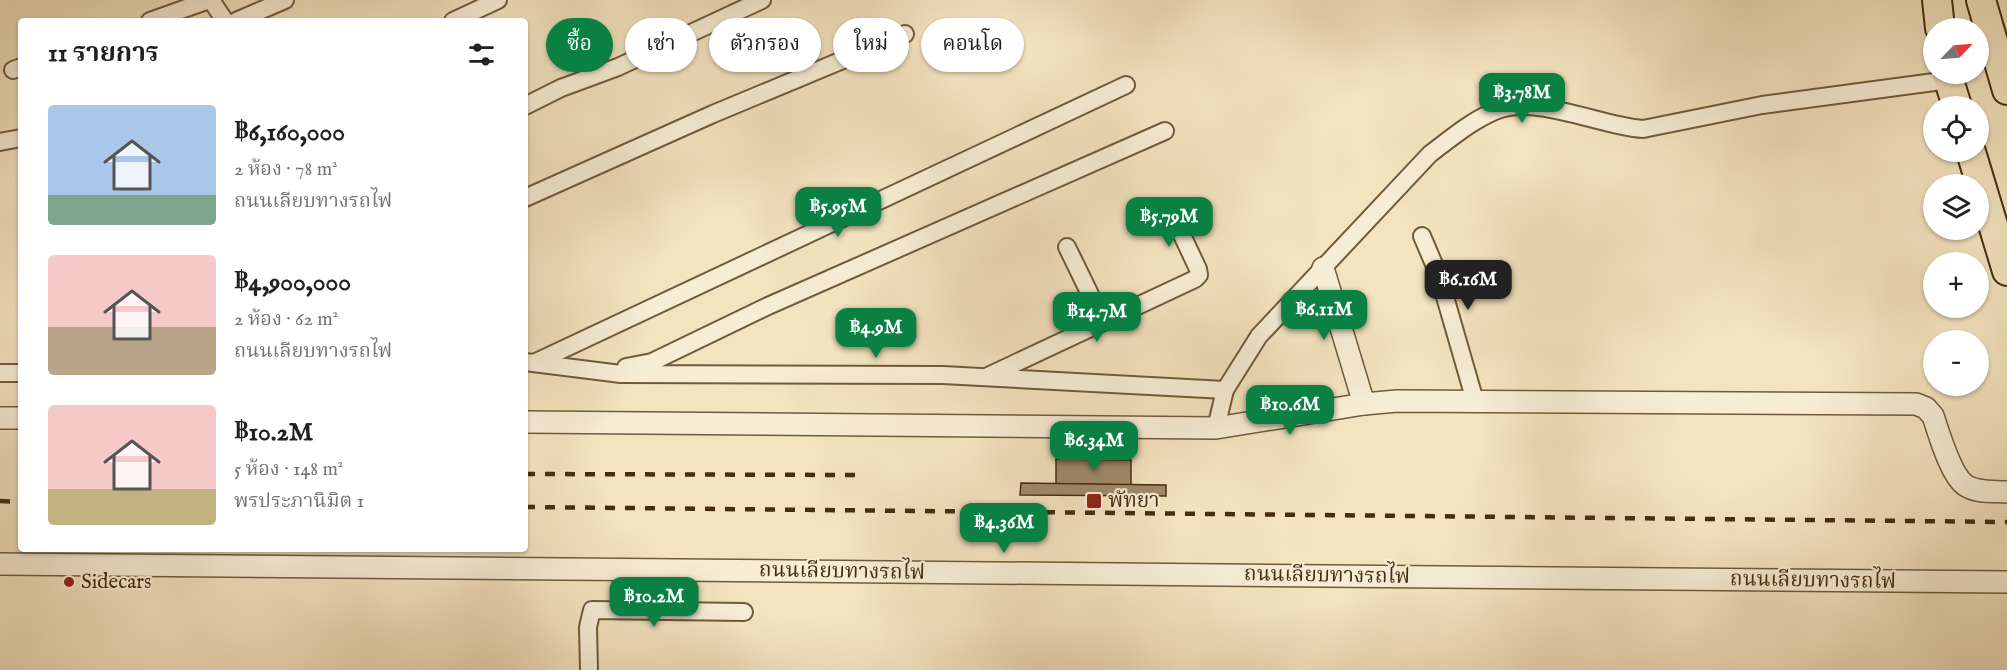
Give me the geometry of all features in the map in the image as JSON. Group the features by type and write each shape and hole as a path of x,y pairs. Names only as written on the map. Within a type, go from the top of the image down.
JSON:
{"highway":[{"path":"1937,0 1939,18"},
{"path":"1981,0 2007,90"},
{"path":"1974,162 2006,268"}],"street":[{"path":"159,18 210,0 223,18"},
{"path":"243,18 285,0"},
{"path":"459,18 498,0"},
{"path":"528,104 561,88 618,67 762,0"},
{"path":"528,197 713,114 833,64"},
{"path":"531,362 1126,85"},
{"path":"1216,428 1225,390 1259,336 1430,154 1462,129 1495,111 1515,106 1533,106 1627,128 1643,129 1762,105 1951,87"},
{"path":"554,365 630,367 652,362 768,306 1165,130"},
{"path":"0,142 18,139"},
{"path":"985,378 1195,279 1198,275 1174,218"},
{"path":"1422,236 1439,276 1475,401"},
{"path":"1067,248 1103,321"},
{"path":"1323,268 1364,404"},
{"path":"531,362 621,374 985,378 1225,390"},
{"path":"0,374 18,373"},
{"path":"528,422 1216,428 1364,404 1475,401 1916,404 1926,408 1933,416 1956,474 1965,485 1986,491 2007,492"},
{"path":"0,418 18,418"},
{"name":"ถนนเลียบทางรถไฟ","path":"0,564 2007,582"},
{"path":"589,670 588,627 592,610 744,612"}],"building":[{"path":"1056,459 1131,460 1131,485 1056,484"},
{"path":"1021,483 1166,485 1166,496 1020,495"}],"railway":[{"path":"528,474 855,475"},
{"path":"0,501 18,502"},
{"path":"528,507 2007,522"}],"place":[{"name":"พัทยา","path":"1094,501"},
{"name":"Sidecars","path":"69,582"}]}
